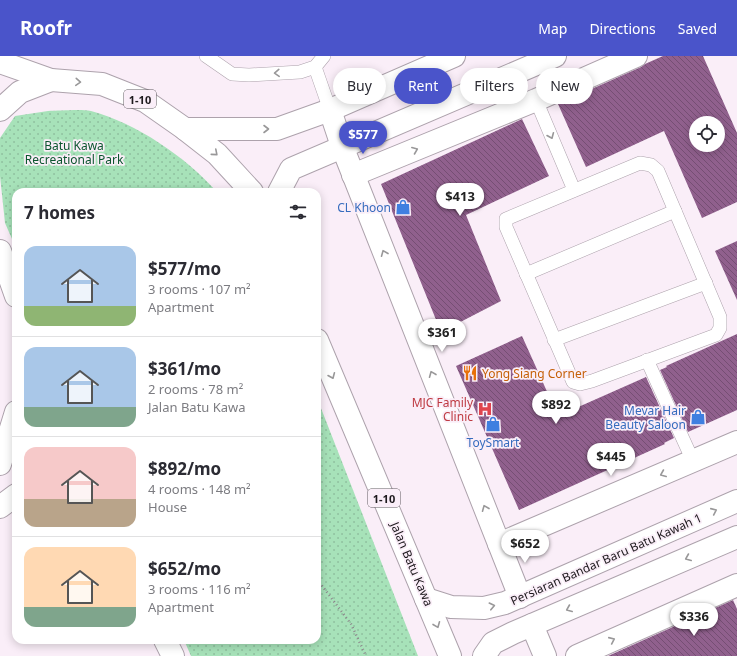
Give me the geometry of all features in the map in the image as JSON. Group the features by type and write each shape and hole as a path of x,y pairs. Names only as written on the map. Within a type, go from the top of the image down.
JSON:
{"main road":[{"path":"185,129 277,129 330,110 454,56"},
{"path":"281,188 291,169 555,56"},
{"path":"593,75 636,56"},
{"name":"1-10","path":"0,62 51,80 102,84 145,101 217,154 248,188"},
{"path":"0,110 20,92 51,80"},
{"path":"353,175 536,100"},
{"path":"330,110 353,175 520,597"},
{"path":"0,251 12,285"},
{"name":"Jalan Batu Kawa","path":"321,349 450,656"},
{"path":"0,464 12,425"},
{"path":"499,544 737,442"},
{"path":"0,507 12,498"},
{"name":"Persiaran Bandar Baru Batu Kawah 1","path":"426,598 451,607 484,608 505,603 737,501"},
{"path":"484,656 493,642 737,537"},
{"path":"577,656 737,585"},
{"path":"532,625 545,656"},
{"path":"168,644 173,656"}],"lane":[{"path":"206,56 232,74 249,75 300,72 315,66 324,56"},
{"path":"315,66 330,110"},
{"path":"538,104 574,190"},
{"path":"640,163 650,165 658,171 675,212 720,317 720,328 716,335 580,384 572,382 506,228 506,219 640,163"},
{"path":"526,274 675,212"},
{"path":"554,340 706,283"},
{"path":"647,360 693,461"}],"path":[{"path":"321,584 351,624 366,656"}],"green space":[{"name":"Batu Kawa Recreational Park","path":"86,110 108,116 159,143 191,166 213,188 12,188 12,239 5,223 0,176 0,138 15,116 48,111"},
{"path":"321,408 418,656 191,656 186,644 321,644"}],"building":[{"path":"663,56 703,56 737,133 737,202 702,218 664,131 586,167 558,104 593,104 593,88"},
{"path":"522,119 549,176 466,215 501,301 441,332 381,184"},
{"path":"737,241 737,300 715,251"},
{"path":"737,334 737,410 688,432 660,370"},
{"path":"522,336 558,416 646,377 674,438 664,443 665,444 519,510 456,366"},
{"path":"733,600 737,609 737,656 608,656"}],"place":[{"name":"CL Khoon","path":"403,207"},
{"name":"Yong Siang Corner","path":"470,373"},
{"name":"MJC Family Clinic","path":"485,409"},
{"name":"Mevar Hair Beauty Saloon","path":"698,417"},
{"name":"ToySmart","path":"493,424"}]}
